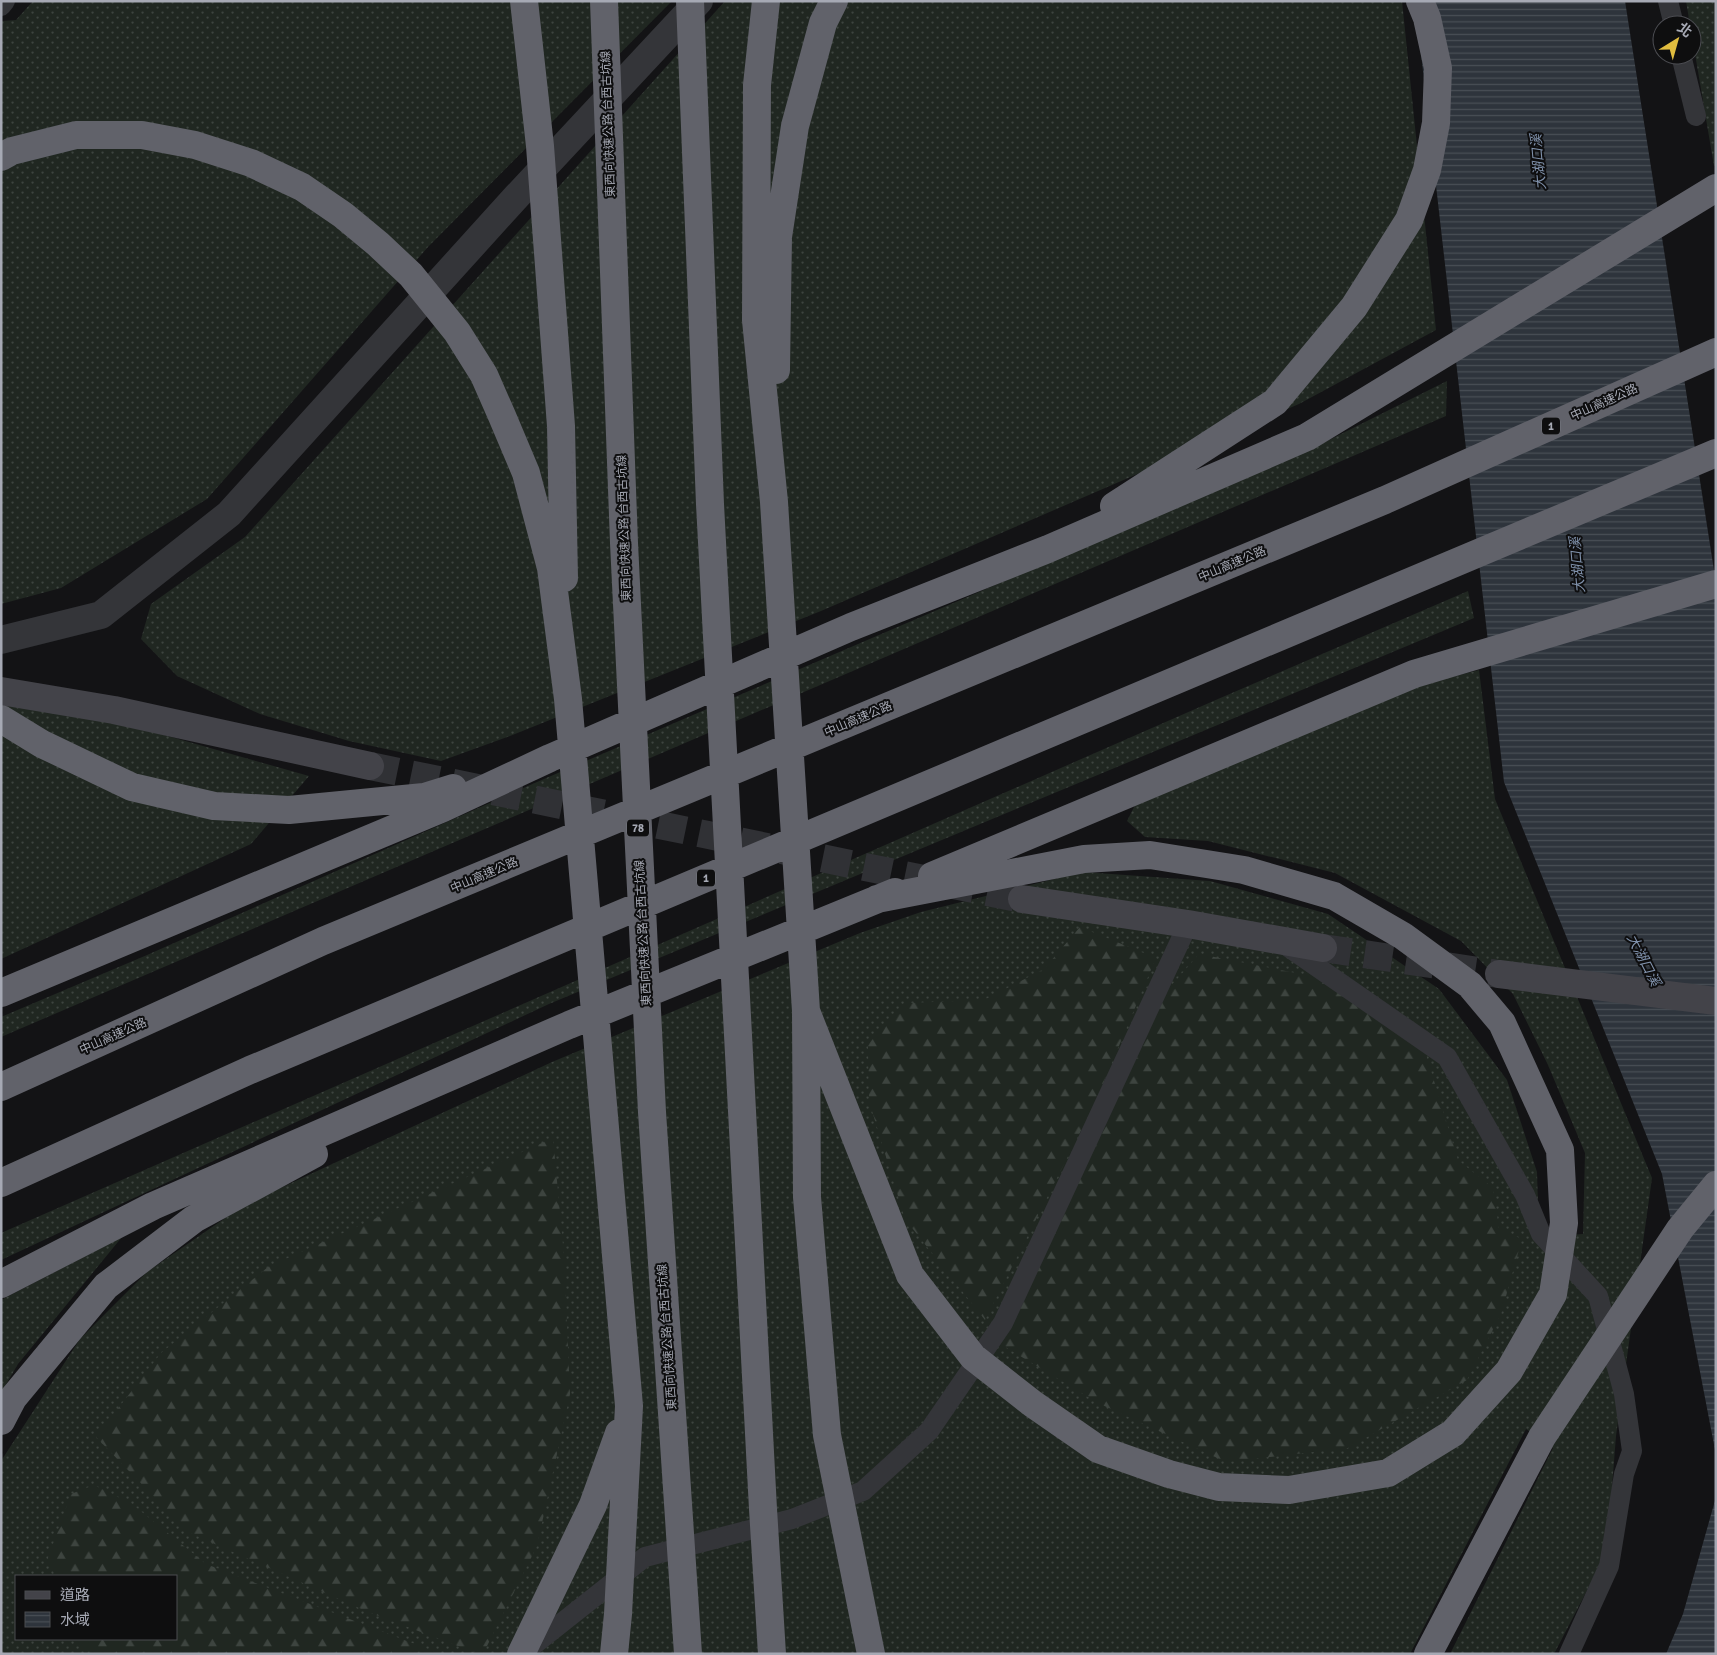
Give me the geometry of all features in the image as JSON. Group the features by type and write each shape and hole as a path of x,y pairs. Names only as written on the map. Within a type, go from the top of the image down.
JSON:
{"highway":[{"path":"524,1 540,146 560,426 568,699"},
{"name":"東西向快速公路 台西古坑線","path":"604,1 624,553 652,1112 688,1654"},
{"path":"690,1 710,504 762,1500 772,1654"},
{"path":"766,1 757,85 756,320 774,502 806,1011 806,1197 827,1435 871,1654"},
{"path":"774,502 778,237 795,126 823,23 834,1"},
{"path":"1048,549 1275,402 1354,308 1409,220 1427,170 1437,114 1438,68 1427,18 1420,1"},
{"path":"1,157 12,151 76,135 142,135 195,146 251,163 302,187 343,215 378,244 404,269 457,332 484,375 526,473 551,568 568,699 630,1406 614,1654"},
{"path":"1,993 443,808 550,758 852,627 1048,549 1307,437 1716,188"},
{"name":"中山高速公路","path":"1,1087 324,941 1385,500 1716,352"},
{"name":"1","path":"1,1183 250,1070 1716,453"},
{"path":"1,1284 154,1206 569,1025 877,899 1414,674 1716,584"},
{"path":"1,718 42,744 132,787 214,806 289,810 424,797 550,758"},
{"path":"806,1011 910,1275 973,1357 1033,1404 1098,1449 1169,1474 1219,1487 1289,1490 1388,1473 1453,1432 1509,1371 1553,1294 1564,1223 1560,1150 1502,1023 1470,985 1403,936 1334,896 1244,870 1150,855 1084,859 877,899"},
{"path":"1,1421 12,1398 106,1286 194,1219 332,1144 494,1075 569,1025"},
{"path":"1428,1654 1542,1437 1680,1229 1716,1185"},
{"path":"522,1654 593,1505 630,1406"}],"street":[{"path":"1,640 101,615 229,514 524,189 699,1"},
{"path":"1,692 114,710 370,766"},
{"path":"1022,898 1188,924 1323,948"},
{"path":"1512,975 1716,1001"}],"lane":[{"path":"1,6 5,1"},
{"path":"1668,1 1672,15"},
{"path":"1684,65 1696,116"},
{"path":"522,1654 645,1556 792,1519 863,1491 929,1431 1003,1323 1188,924"},
{"path":"1278,940 1447,1057 1525,1195 1541,1234 1598,1296 1624,1394 1632,1451 1624,1474 1609,1566 1569,1654"}],"green space":[{"path":"33,1 672,1 428,247 207,499 61,588 1,604 1,21 16,20"},
{"path":"725,1 1402,1 1436,330 1299,404 821,611 510,736 441,761 349,741 260,714 177,676 141,639 151,604 245,537"},
{"path":"1686,1 1716,1 1716,165 1714,166 1697,65 1702,65 1702,15 1688,15"},
{"path":"1447,381 1446,416 1,1037 1,1017 147,955 537,782 1309,450"},
{"path":"1468,591 1474,618 549,1004 1,1260 1,1233"},
{"path":"1479,670 1495,799 1652,1178 1616,1436 1607,1552 1554,1654 1450,1654 1553,1448 1526,1429 1410,1654 1,1654 1,1461 80,1339 147,1272 244,1205 552,1062 860,933 921,912 1083,872 1210,881 1328,914 1439,989 1507,1080 1537,1172 1539,1237 1583,1234 1585,1153 1548,1065 1513,994 1461,941 1335,873 1208,841 1145,837 1127,821 1139,797 1416,686"},
{"path":"1,693 23,695 309,776 251,844 1,959"},
{"path":"1080,927 1156,958 1094,1105 985,1320 905,1219 869,1101 868,1044 908,1003 984,1000 1044,969"},
{"path":"1199,954 1332,980 1421,1038 1458,1160 1493,1188 1499,1229 1522,1239 1501,1314 1467,1380 1348,1448 1226,1462 1098,1403 997,1342 1164,994"},
{"path":"553,1138 564,1256 570,1394 537,1546 483,1654 368,1612 188,1532 96,1437 161,1353 268,1267"},
{"path":"122,1237 18,1364 1,1393 1,1300"},
{"path":"94,1485 132,1504 206,1564 441,1654 86,1654 77,1640 178,1640 178,1575 55,1575 48,1558 71,1494"}],"water":[{"name":"大湖口溪","path":"1415,1 1625,1 1716,583 1716,1455 1662,1174 1504,782"},
{"path":"1716,1497 1716,1654 1666,1654 1683,1614"}],"tunnel":[{"path":"370,766 1022,899"},
{"path":"1323,948 1499,974"}]}
